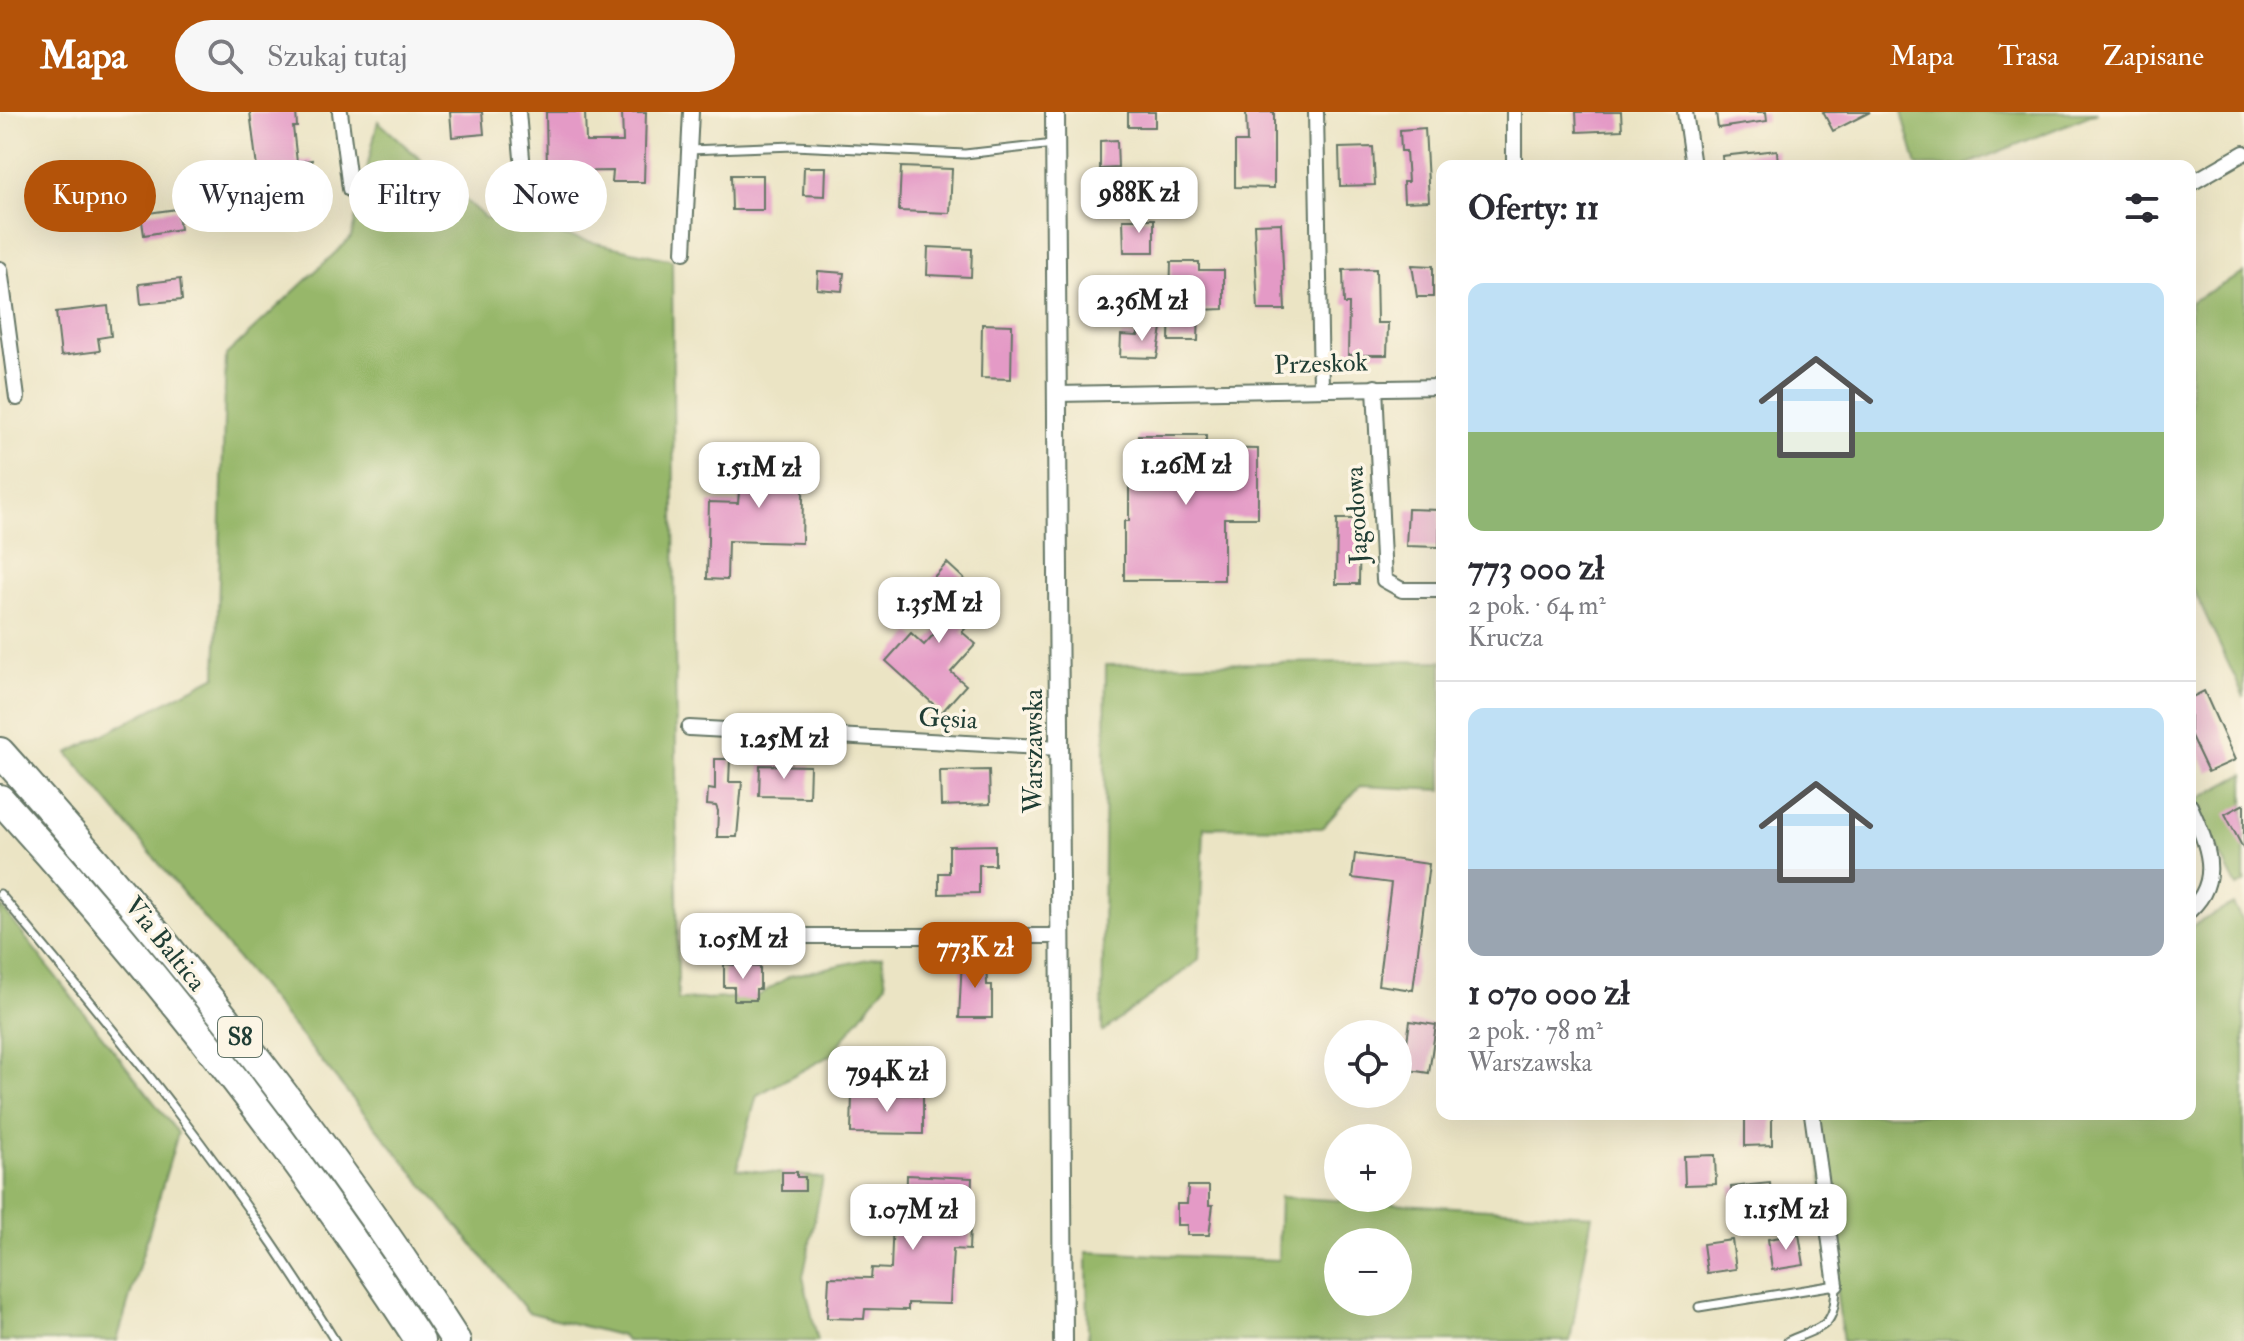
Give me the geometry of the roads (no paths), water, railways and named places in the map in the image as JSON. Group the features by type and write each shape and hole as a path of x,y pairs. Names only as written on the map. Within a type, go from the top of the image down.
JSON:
{"highway":[{"name":"Via Baltica","path":"0,752 130,900 237,1032 344,1176 456,1341"},
{"name":"Via Baltica","path":"0,799 122,940 257,1108 420,1341"}],"street":[{"path":"340,112 349,181"},
{"path":"518,112 522,158"},
{"path":"684,252 691,112"},
{"name":"Warszawska","path":"1055,112 1063,1341"},
{"path":"1316,112 1321,388"},
{"path":"1514,112 1514,160"},
{"path":"1685,112 1692,160"},
{"path":"2196,181 2244,153"},
{"path":"0,269 17,398"},
{"name":"Jagodowa","path":"1375,387 1384,580 1402,590 1436,590"},
{"name":"Przeskok","path":"1057,394 1436,387"},
{"name":"Gęsia","path":"689,728 1060,748"},
{"path":"2196,818 2208,842 2210,881 2204,896 2196,904"},
{"path":"791,936 1061,936"},
{"path":"1813,1120 1836,1285"}],"lane":[{"path":"689,150 794,146 965,154 1055,144"},
{"path":"0,894 97,1009 239,1195 335,1341"},
{"path":"1699,1307 1836,1285 1835,1312 1824,1325 1788,1341"}]}
